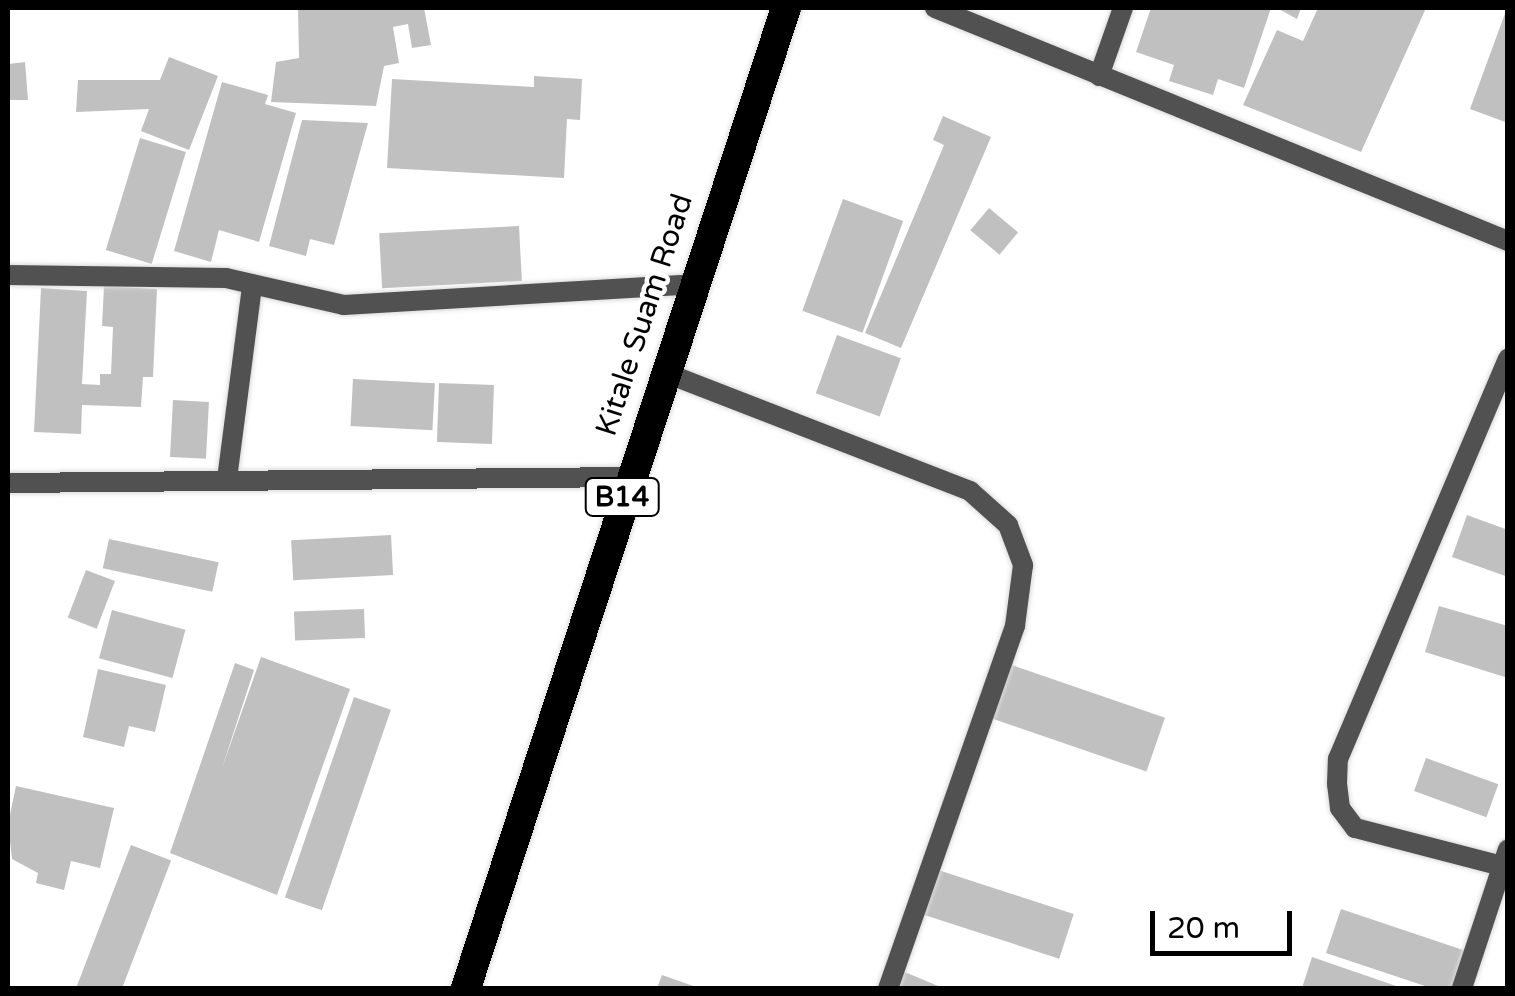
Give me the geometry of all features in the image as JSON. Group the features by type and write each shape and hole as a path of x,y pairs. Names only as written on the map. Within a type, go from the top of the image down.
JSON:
{"highway":[{"name":"Kitale Suam Road","path":"466,988 578,654 628,476 666,373 786,8"}],"street":[{"path":"934,8 1508,241"},
{"path":"1099,76 1123,8"},
{"path":"8,275 226,278 252,287 303,291 344,304 693,284"},
{"path":"226,478 252,287"},
{"path":"1462,988 1505,857 1355,828 1340,808 1338,759 1508,359"},
{"path":"666,373 970,490 1008,524 1024,565 1015,626 888,988"},
{"path":"8,483 628,476"}],"building":[{"path":"298,8 424,8 431,45 412,48 408,24 393,27 399,63 384,66 376,106 271,102 276,62 299,58"},
{"path":"1151,8 1271,8 1244,88 1218,79 1213,95 1169,81 1174,65 1136,52"},
{"path":"1277,8 1301,8 1297,19"},
{"path":"1318,8 1426,8 1361,152 1243,105 1277,30 1303,41"},
{"path":"1508,8 1508,123 1470,109"},
{"path":"169,57 218,76 189,150 141,131 149,109 76,112 78,80 160,80"},
{"path":"25,62 28,100 8,100 8,64"},
{"path":"534,76 582,79 580,120 567,119 564,178 387,168 392,79 534,87"},
{"path":"222,82 268,95 265,104 296,113 259,242 219,230 211,262 174,251"},
{"path":"943,116 991,137 901,348 865,333 944,145 933,140"},
{"path":"302,120 368,123 334,245 310,239 306,256 269,246"},
{"path":"140,138 186,152 152,264 106,250"},
{"path":"843,199 903,221 862,333 802,311"},
{"path":"989,208 1018,232 999,255 970,230"},
{"path":"519,226 522,281 382,288 379,233"},
{"path":"104,286 157,289 153,377 143,377 141,407 82,405 81,434 34,432 41,288 87,291 82,384 100,385 100,374 111,374 113,327 102,326"},
{"path":"837,335 901,358 880,417 816,393"},
{"path":"353,379 435,383 432,430 351,426"},
{"path":"439,383 494,385 492,444 437,442"},
{"path":"173,400 209,402 206,459 170,457"},
{"path":"1467,515 1508,530 1508,577 1452,557"},
{"path":"391,535 393,575 293,580 291,540"},
{"path":"109,539 219,562 212,592 103,568"},
{"path":"86,570 115,581 97,629 68,618"},
{"path":"1439,606 1508,626 1508,678 1425,652"},
{"path":"364,609 365,638 295,640 294,611"},
{"path":"112,610 185,630 172,678 99,658"},
{"path":"261,657 350,689 277,895 170,853 235,663 254,670 222,768"},
{"path":"1009,664 1165,718 1146,772 990,718"},
{"path":"98,669 166,685 155,732 129,726 124,747 83,737"},
{"path":"354,697 391,710 322,910 285,897"},
{"path":"1426,758 1498,784 1486,817 1414,791"},
{"path":"16,786 114,808 100,868 71,861 64,890 36,883 38,873 12,859 8,824"},
{"path":"131,845 171,860 122,988 77,986"},
{"path":"932,868 1074,914 1059,959 917,913"},
{"path":"1341,909 1469,952 1457,988 1431,988 1326,953"},
{"path":"1312,957 1402,988 1302,988"},
{"path":"900,970 943,988 892,988"},
{"path":"662,975 699,988 657,988"}]}
